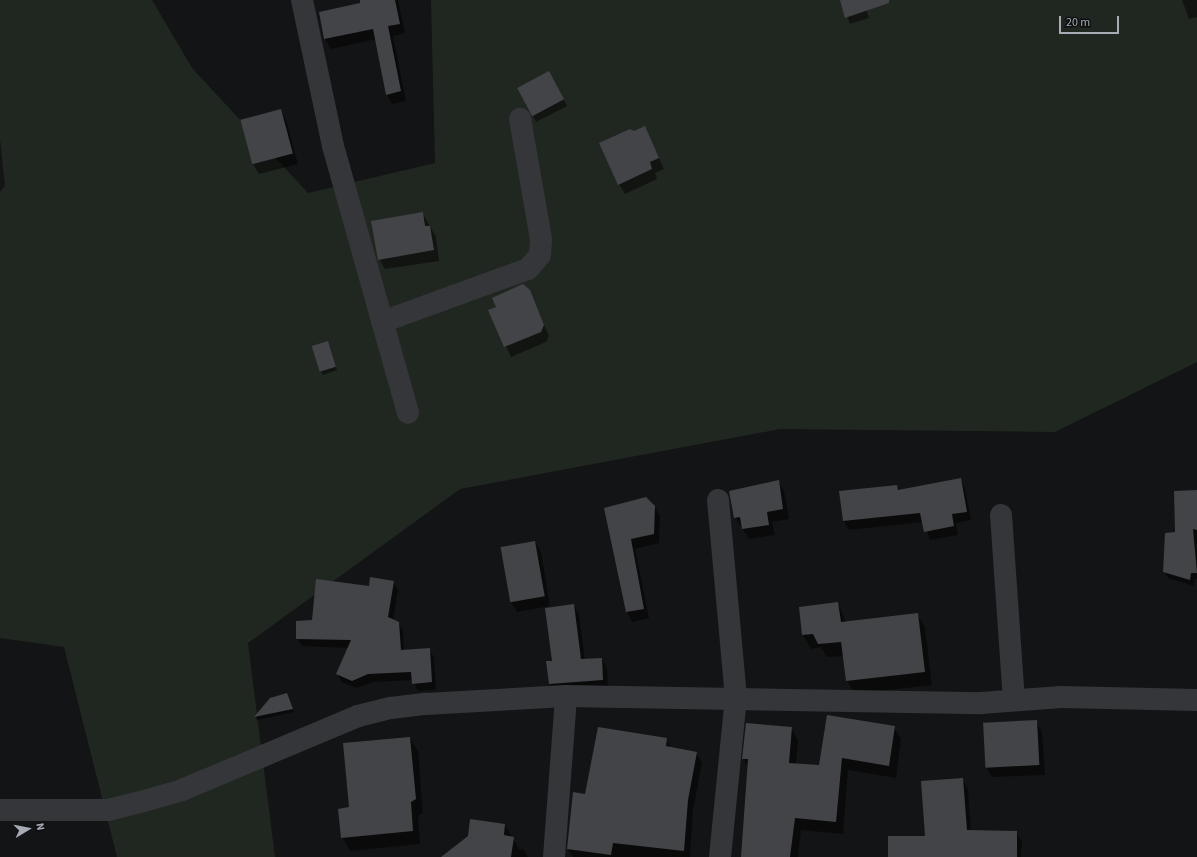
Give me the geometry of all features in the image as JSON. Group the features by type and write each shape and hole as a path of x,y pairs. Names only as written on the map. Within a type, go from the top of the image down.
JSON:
{"street":[{"path":"302,0 334,146 408,413"},
{"path":"382,322 528,269 540,254 541,239 520,118"},
{"path":"718,500 736,697 720,857"},
{"path":"1001,514 1014,700"},
{"path":"554,857 566,696"},
{"path":"0,810 108,810 144,801 182,790 358,716 391,708 566,696 736,697 982,703 1061,697 1197,700"}],"shaded area":[{"path":"0,0 152,0 192,68 308,193 435,163 431,0 1197,0 1197,362 1055,432 780,429 460,489 248,643 275,857 117,857 64,647 0,638 0,192 5,186 0,139"}],"building":[{"path":"360,0 395,0 400,24 388,26 401,91 386,95 373,29 324,39 319,12 360,3"},
{"path":"840,0 889,0 889,3 845,18"},
{"path":"549,71 564,99 532,116 517,88"},
{"path":"281,109 293,153 252,164 240,120"},
{"path":"645,126 659,158 650,162 652,169 618,185 599,143 630,129 634,131"},
{"path":"423,212 425,226 430,226 434,250 378,260 371,221"},
{"path":"523,284 530,290 544,325 541,332 504,347 488,310 496,307 492,298"},
{"path":"328,341 336,367 320,372 312,346"},
{"path":"961,478 967,512 952,514 954,526 924,532 920,513 843,521 839,491 897,485 898,490"},
{"path":"779,480 783,509 767,512 769,525 742,529 740,517 734,518 729,491"},
{"path":"1197,490 1197,530 1193,529 1197,573 1191,573 1190,580 1163,572 1165,533 1175,532 1174,491"},
{"path":"646,497 655,506 654,534 631,539 644,609 626,612 604,508"},
{"path":"535,541 545,596 510,602 501,547"},
{"path":"370,577 394,581 388,617 399,622 401,650 430,648 432,682 412,684 411,672 368,674 352,681 336,674 351,640 296,639 296,621 312,620 316,579 369,586"},
{"path":"838,602 841,622 918,613 925,672 846,681 841,642 818,644 813,634 802,635 799,607"},
{"path":"574,604 581,659 602,658 603,680 549,684 546,661 552,661 545,608"},
{"path":"287,693 293,709 254,717 270,698"},
{"path":"827,715 895,726 889,766 842,758 836,822 795,818 790,857 741,857 748,759 742,759 746,723 792,727 789,763 819,765"},
{"path":"1037,720 1039,765 985,768 983,723"},
{"path":"598,727 667,738 666,746 697,752 688,800 684,851 613,843 611,855 567,849 573,792 585,794"},
{"path":"410,737 416,799 411,802 413,831 341,838 338,809 349,807 343,743"},
{"path":"963,778 967,830 1017,831 1017,857 888,857 888,836 925,836 921,781"},
{"path":"470,819 505,824 504,835 514,837 511,857 441,857 468,836"}]}
